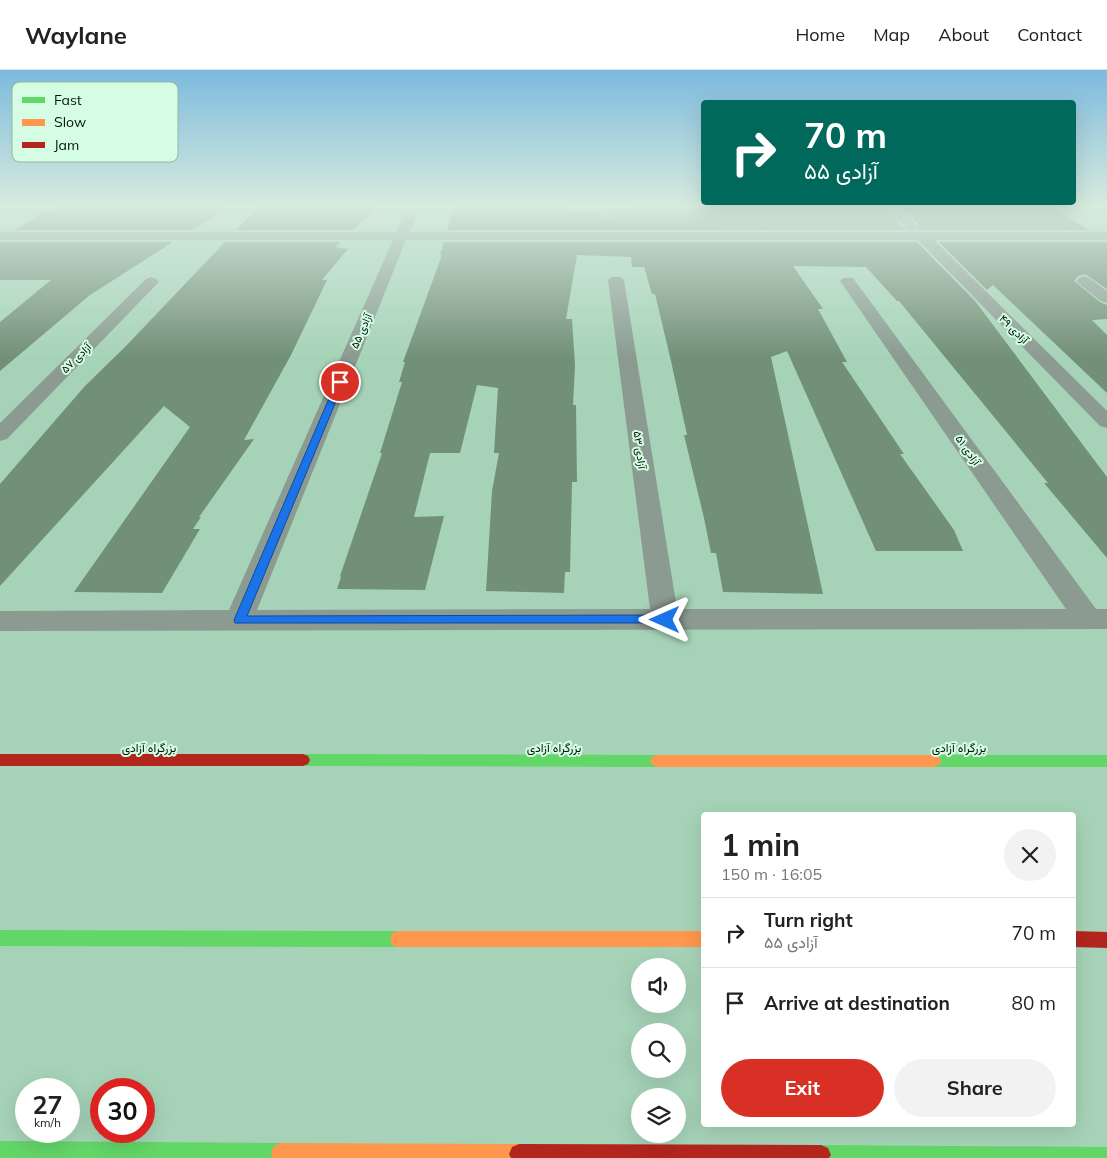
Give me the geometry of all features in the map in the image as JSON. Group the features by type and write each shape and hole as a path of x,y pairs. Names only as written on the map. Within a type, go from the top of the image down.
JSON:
{"main road":[{"name":"بزرگراه آزادی","path":"0,760 1107,761"},
{"path":"0,938 701,939"},
{"path":"1076,940 1107,940"},
{"path":"0,1151 503,1156 1107,1157"}],"street":[{"name":"آزادی ۵۵","path":"239,620 393,257"},
{"name":"۴۹ آزادی","path":"942,257 1107,422"},
{"name":"۵۳ آزادی","path":"616,280 665,620"},
{"name":"۵۱ آزادی","path":"848,281 1097,619"},
{"path":"1084,281 1107,298"},
{"name":"آزادی ۵۷","path":"0,435 151,282"},
{"path":"0,621 1097,619"}],"building":[{"path":"0,257 150,257 90,295 0,371 0,322 51,280 0,280"},
{"path":"211,257 341,257 322,280 327,280 291,355 244,440 254,439 199,517 201,517 193,529 200,529 162,593 74,592 190,427 164,406 0,586 0,484 85,386"},
{"path":"441,257 577,257 566,319 572,319 575,365 573,405 576,405 577,482 572,482 570,572 565,572 564,593 486,591 492,491 499,453 494,453 498,388 477,385 460,453 430,453 414,517 444,516 425,590 337,589 382,453 380,453 402,382 399,382 405,362 403,362"},
{"path":"625,257 932,257 975,301 1107,477 1107,558 1044,483 1048,483 899,301 866,267 793,266 823,309 818,309 847,362 842,362 904,454 900,454 954,530 963,551 876,551 787,351 771,357 823,594 723,592 716,553 711,553 684,435 687,435 655,294 652,294 644,267 632,267 631,257"},
{"path":"954,257 1107,257 1107,289 1085,274 1078,276 1074,281 1100,302 1107,305 1107,319 1092,320 1107,335 1107,393 993,285 987,290"}],"traffic: fast":[{"path":"303,760 657,761"},
{"path":"934,761 1107,761"},
{"path":"0,938 398,939"},
{"path":"0,1151 281,1153"},
{"path":"821,1155 1107,1157"}],"traffic: slow":[{"path":"657,761 934,761"},
{"path":"398,939 701,939"},
{"path":"281,1153 519,1154"}],"traffic: jam":[{"path":"0,760 303,760"},
{"path":"1076,939 1107,940"},
{"path":"519,1154 821,1155"}],"route":[{"path":"340,382 239,620 665,620"}]}
